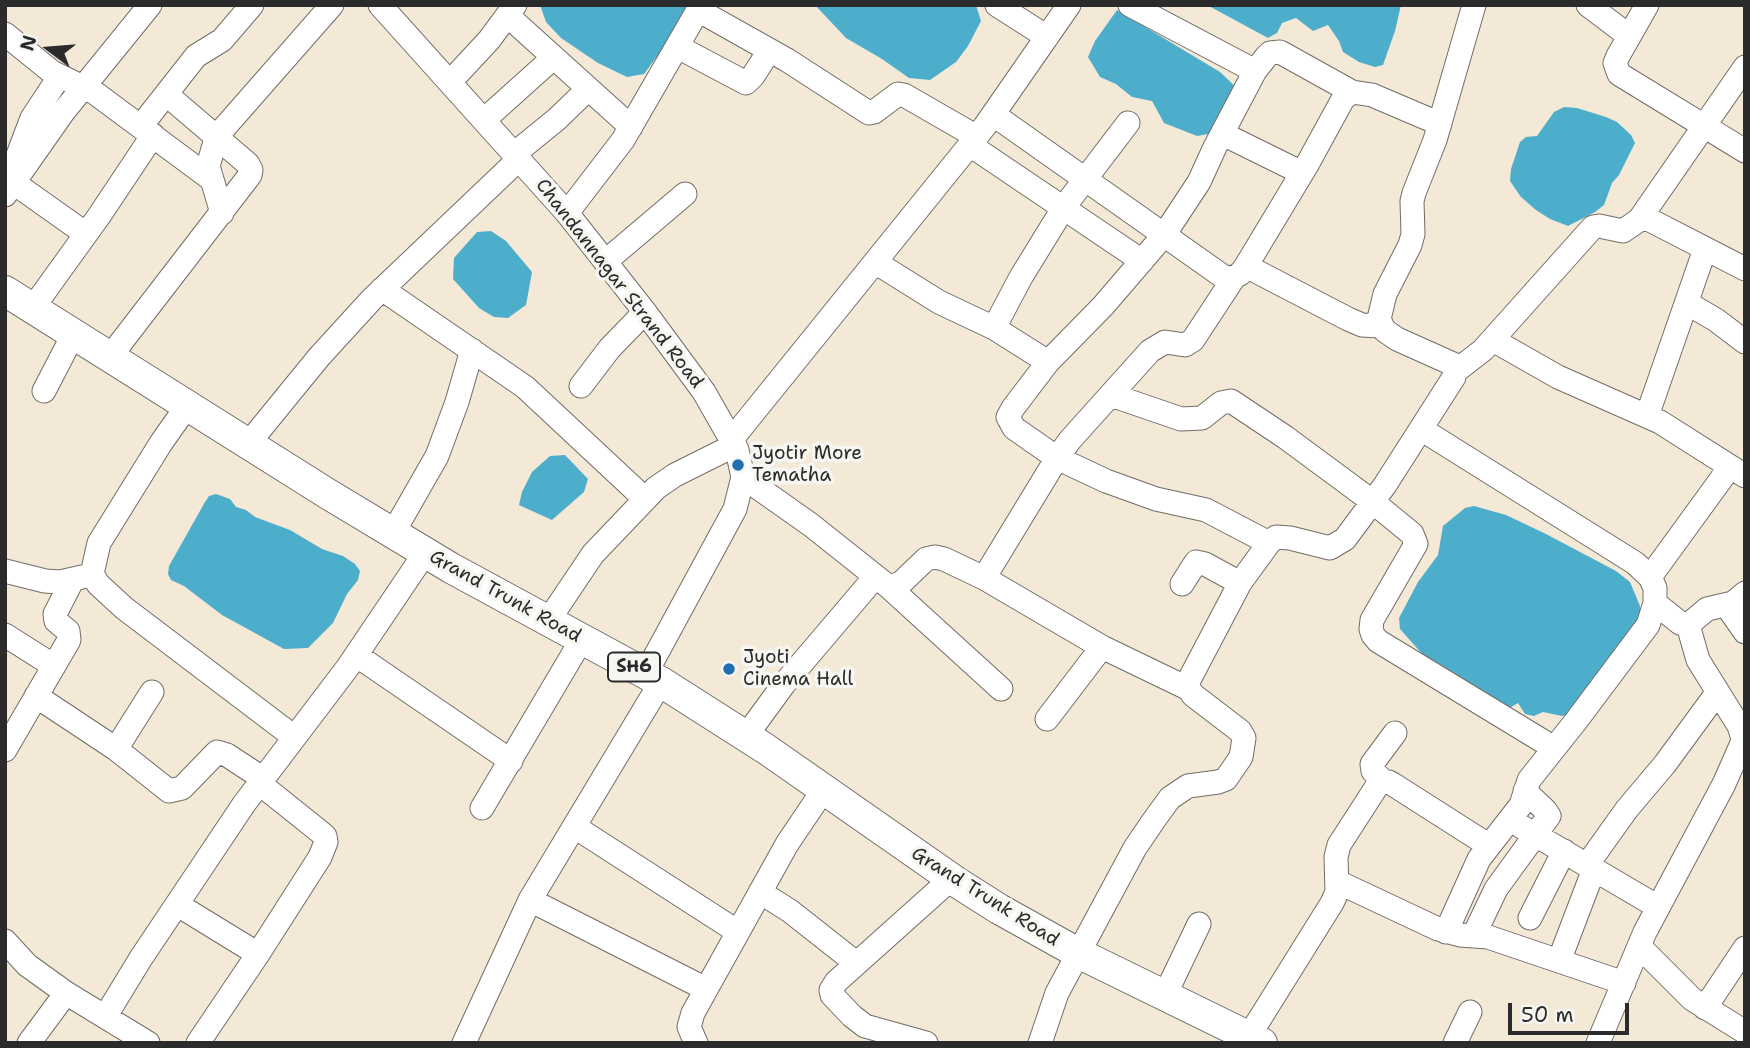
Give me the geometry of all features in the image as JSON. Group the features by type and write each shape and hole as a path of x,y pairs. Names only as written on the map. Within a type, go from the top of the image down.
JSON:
{"main road":[{"name":"Grand Trunk Road","path":"5,291 425,553 654,678 746,736 951,879 999,909 1078,953 1256,1040"}],"street":[{"path":"8,190 64,111 150,5"},
{"path":"32,309 86,234 166,94 196,56 222,40 252,5"},
{"path":"222,213 208,166 210,153 218,138 332,5"},
{"name":"Chandannagar Strand Road","path":"380,5 567,213 606,261 704,392 733,442 743,477 735,509 654,678 575,827 530,900 464,1043"},
{"path":"997,5 1047,37"},
{"path":"548,621 583,566 645,499 675,475 733,442 994,115 1069,5"},
{"path":"1130,5 1255,71"},
{"path":"1456,371 1455,365 1450,361 1397,339 1381,326 1379,319 1385,294 1413,234 1414,193 1440,124 1474,5"},
{"path":"1588,5 1629,36"},
{"path":"1647,5 1615,63 1619,74 1745,150"},
{"path":"567,213 631,127 700,8 869,113 874,113 898,94 904,95 1142,261"},
{"path":"450,82 511,11 553,58 631,127"},
{"path":"5,34 60,77 84,87 211,179"},
{"path":"678,47 746,83 769,51"},
{"path":"1269,542 1206,510 1156,499 1106,481 1057,458 1014,428 1009,417 1048,362 1104,306 1164,234 1199,182 1255,71 1270,53 1280,52 1352,92 1372,95 1440,124"},
{"path":"484,120 553,58"},
{"path":"1189,689 1192,670 1240,583 1269,542 1282,536 1323,547 1337,546 1373,502 1441,401 1456,371 1493,340 1588,232 1599,226 1623,231 1642,216 1745,67"},
{"path":"8,190 32,118 60,77"},
{"path":"248,444 319,357 382,289 588,89"},
{"path":"984,578 1057,458 1140,361 1158,344 1169,342 1185,345 1193,340 1240,272 1302,173 1343,99 1352,92"},
{"path":"109,358 245,183 251,170 248,164 166,94"},
{"path":"994,115 1222,278 1240,272 1362,325 1381,326"},
{"path":"994,328 1021,277 1064,207 1128,123"},
{"path":"1223,134 1302,173"},
{"path":"8,190 86,234"},
{"path":"606,261 685,194"},
{"path":"1642,216 1745,269"},
{"path":"1647,416 1705,249"},
{"path":"875,262 939,302 994,328 1048,362"},
{"path":"382,289 533,395 645,499"},
{"path":"1687,303 1745,342"},
{"path":"581,386 610,348 645,312"},
{"path":"44,391 73,335"},
{"path":"1493,340 1559,377 1647,416 1738,471 1650,577"},
{"path":"393,533 437,456 472,350"},
{"path":"1111,395 1181,419 1202,418 1221,403 1231,401 1373,502 1412,534 1416,544 1372,620 1373,635 1378,641 1554,748"},
{"path":"5,750 70,635 56,621 55,614 82,576 160,443 187,406"},
{"path":"1421,429 1635,563 1650,577 1655,587 1655,603 1648,625 1529,780 1521,804 1488,845 1472,872 1446,932"},
{"path":"743,477 811,525 882,582 1001,689"},
{"path":"105,1017 131,973 261,780 356,656 425,553"},
{"path":"746,736 783,684 882,582 901,583 926,559 935,557 984,578 1102,647 1189,689 1240,731 1244,738 1241,758 1226,779 1188,786 1170,799 1135,848 1051,1006 1040,1043"},
{"path":"1182,584 1196,562 1240,583"},
{"path":"8,575 61,582 82,576 98,584 124,608 293,737"},
{"path":"1688,625 1711,607 1736,599 1745,632"},
{"path":"1655,603 1680,623 1688,625"},
{"path":"1598,1043 1639,946 1724,784 1743,737 1694,651 1688,625"},
{"path":"5,635 54,666"},
{"path":"482,808 582,639"},
{"path":"1047,719 1102,647"},
{"path":"356,656 511,761"},
{"path":"116,749 152,692"},
{"path":"1559,961 1591,867 1628,809 1717,693"},
{"path":"36,696 116,749 169,791 182,788 217,752 227,755 261,780 325,836 326,842 320,857 198,1043"},
{"path":"1395,733 1372,764 1373,771 1383,781 1394,785 1488,845"},
{"path":"1256,1040 1332,903 1338,882 1336,857 1339,845 1376,787 1383,781"},
{"path":"696,1043 690,1033 690,1020 787,844 824,789"},
{"path":"1474,935 1496,890 1547,819 1548,813 1525,791"},
{"path":"1509,819 1658,907"},
{"path":"575,827 738,932"},
{"path":"1530,918 1564,851"},
{"path":"926,1043 864,1026 832,995 832,986 951,879"},
{"path":"1338,882 1446,932 1488,937 1624,983"},
{"path":"760,892 790,911 856,963"},
{"path":"530,900 706,989"},
{"path":"178,905 258,954"},
{"path":"1165,995 1199,924"},
{"path":"5,941 27,965 66,993 148,1043"},
{"path":"1639,946 1692,999 1745,1032"},
{"path":"1705,1008 1745,948"},
{"path":"29,1043 66,993"},
{"path":"1455,1043 1470,1012"}],"water":[{"path":"540,5 687,5 672,36 644,74 627,77 598,63 561,38 546,22"},
{"path":"815,5 976,5 981,21 956,62 930,80 909,78 846,38"},
{"path":"1207,5 1401,5 1383,65 1375,67 1359,62 1343,52 1328,25 1313,31 1296,18 1282,23 1277,33 1268,38"},
{"path":"1117,10 1220,72 1239,90 1214,133 1197,136 1164,123 1152,101 1132,97 1116,84 1100,77 1088,57 1095,41"},
{"path":"1564,107 1577,108 1617,122 1631,135 1635,143 1612,183 1604,205 1568,226 1536,210 1521,197 1510,181 1520,142 1526,137 1537,136 1554,112"},
{"path":"491,231 506,241 532,272 526,305 508,318 494,317 479,308 453,279 454,258 477,232"},
{"path":"565,455 588,479 584,492 552,520 519,505 532,472 550,456"},
{"path":"216,494 230,499 236,507 255,517 290,530 322,549 343,556 360,571 358,580 347,594 333,623 308,648 284,649 222,615 184,586 171,580 168,574 169,566 205,502 209,496"},
{"path":"1474,506 1506,515 1546,534 1616,571 1630,582 1640,606 1641,625 1574,713 1562,716 1543,712 1534,716 1525,714 1518,703 1506,710 1424,656 1400,629 1399,618 1418,582 1438,555 1443,526 1465,508"}],"place":[{"name":"Jyotir More Tematha","path":"738,465"},
{"name":"Jyoti Cinema Hall","path":"729,669"}]}
